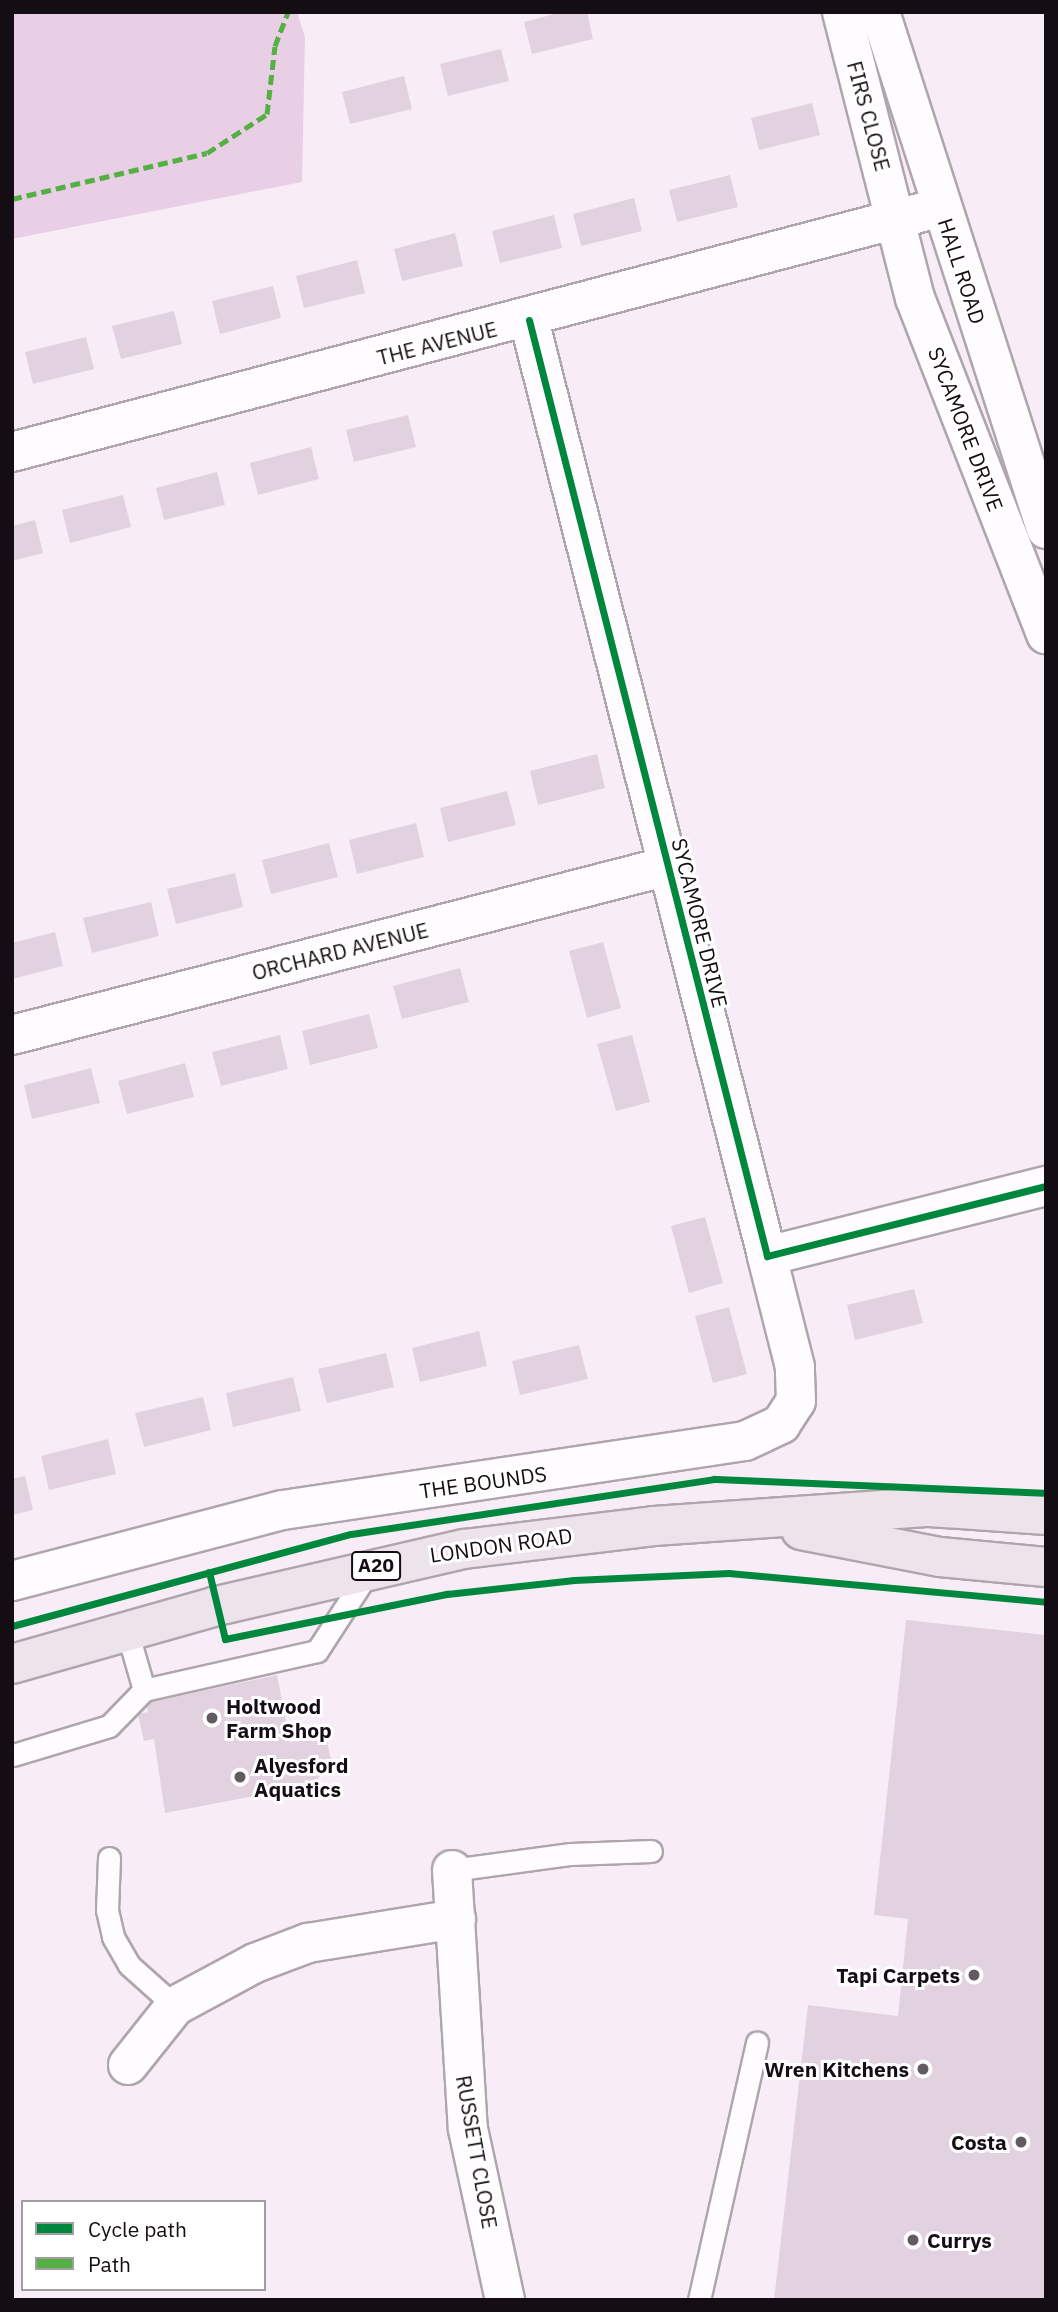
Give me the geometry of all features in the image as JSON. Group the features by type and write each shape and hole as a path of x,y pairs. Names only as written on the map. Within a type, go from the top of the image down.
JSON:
{"main road":[{"name":"LONDON ROAD","path":"12,1664 372,1567 557,1536 929,1507 1046,1514"},
{"name":"LONDON ROAD","path":"750,1520 940,1557 1046,1567"}],"street":[{"name":"FIRS CLOSE","path":"842,12 896,219"},
{"name":"HALL ROAD","path":"880,12 1046,529"},
{"name":"THE AVENUE","path":"12,452 529,320 942,207"},
{"name":"SYCAMORE DRIVE","path":"896,219 915,298 1046,634"},
{"name":"SYCAMORE DRIVE","path":"529,320 767,1256"},
{"name":"ORCHARD AVENUE","path":"12,1035 668,866"},
{"path":"767,1256 1046,1186"},
{"name":"THE BOUNDS","path":"12,1581 283,1510 746,1441 781,1424 796,1401 796,1367 767,1256"},
{"name":"RUSSETT CLOSE","path":"452,1870 456,1919 458,2044 468,2129 505,2300"},
{"path":"128,2065 175,2006 255,1963 308,1943 456,1919"}],"lane":[{"path":"13,1755 109,1726 144,1690 317,1651 372,1567"},
{"path":"127,1631 144,1690"},
{"path":"452,1870 571,1854 651,1850"},
{"path":"109,1858 107,1910 113,1937 129,1965 175,2006"},
{"path":"699,2300 757,2042"}],"shaded area":[{"path":"12,12 297,12 305,37 302,182 12,239"}],"building":[{"path":"562,12 587,12 593,39 532,54 524,22"},
{"path":"501,49 509,81 448,96 440,64"},
{"path":"404,76 412,109 350,124 342,92"},
{"path":"812,103 820,135 759,150 751,118"},
{"path":"730,175 738,207 677,222 669,190"},
{"path":"634,198 642,231 581,246 573,214"},
{"path":"554,215 562,248 500,263 492,231"},
{"path":"455,233 463,266 402,281 394,249"},
{"path":"357,260 365,293 304,308 296,276"},
{"path":"273,286 281,318 220,334 212,301"},
{"path":"174,311 182,344 121,359 112,326"},
{"path":"86,337 94,369 33,384 25,352"},
{"path":"408,415 416,447 354,462 346,430"},
{"path":"311,447 319,479 258,495 250,463"},
{"path":"217,472 225,505 164,520 156,488"},
{"path":"123,495 131,527 70,543 62,510"},
{"path":"35,520 43,553 12,561 12,526"},
{"path":"597,754 605,788 538,805 530,771"},
{"path":"507,791 516,825 448,842 440,808"},
{"path":"416,823 424,857 357,874 349,840"},
{"path":"329,843 338,877 271,894 262,860"},
{"path":"235,873 243,907 176,924 167,889"},
{"path":"151,902 159,936 92,953 83,918"},
{"path":"55,932 63,966 12,979 12,943"},
{"path":"603,942 621,1008 587,1018 569,951"},
{"path":"460,968 469,1002 402,1019 393,986"},
{"path":"369,1014 378,1048 310,1065 302,1031"},
{"path":"280,1035 288,1069 221,1086 212,1052"},
{"path":"632,1035 650,1102 616,1111 597,1044"},
{"path":"185,1063 194,1097 127,1114 118,1081"},
{"path":"91,1068 100,1103 32,1119 24,1085"},
{"path":"705,1217 723,1283 689,1293 671,1226"},
{"path":"914,1289 923,1323 855,1340 847,1305"},
{"path":"729,1307 747,1374 713,1383 695,1316"},
{"path":"479,1331 487,1366 420,1382 412,1348"},
{"path":"579,1345 588,1379 520,1395 512,1361"},
{"path":"386,1353 394,1387 327,1403 318,1369"},
{"path":"293,1377 301,1411 233,1427 226,1393"},
{"path":"203,1397 211,1430 144,1447 135,1413"},
{"path":"108,1439 116,1474 49,1490 41,1456"},
{"path":"25,1476 33,1510 12,1515 12,1479"},
{"path":"906,1620 1046,1635 1046,2300 774,2300 808,2005 898,2016 908,1919 874,1915"},
{"path":"277,1675 290,1742 326,1735 331,1761 313,1785 165,1813 154,1739 144,1741 138,1714 148,1712 146,1703"}],"marked path":[{"path":"12,199 207,153 267,114 275,46 288,12"}],"cycle path":[{"path":"529,320 767,1256 1046,1186"},
{"path":"12,1626 351,1534 714,1479 1046,1493"},
{"path":"209,1572 225,1639 447,1594 574,1580 729,1573 1046,1602"}],"place":[{"name":"Holtwood Farm Shop","path":"212,1718"},
{"name":"Alyesford Aquatics","path":"240,1777"},
{"name":"Tapi Carpets","path":"974,1975"},
{"name":"Wren Kitchens","path":"923,2069"},
{"name":"Costa","path":"1021,2142"},
{"name":"Currys","path":"913,2240"}]}
